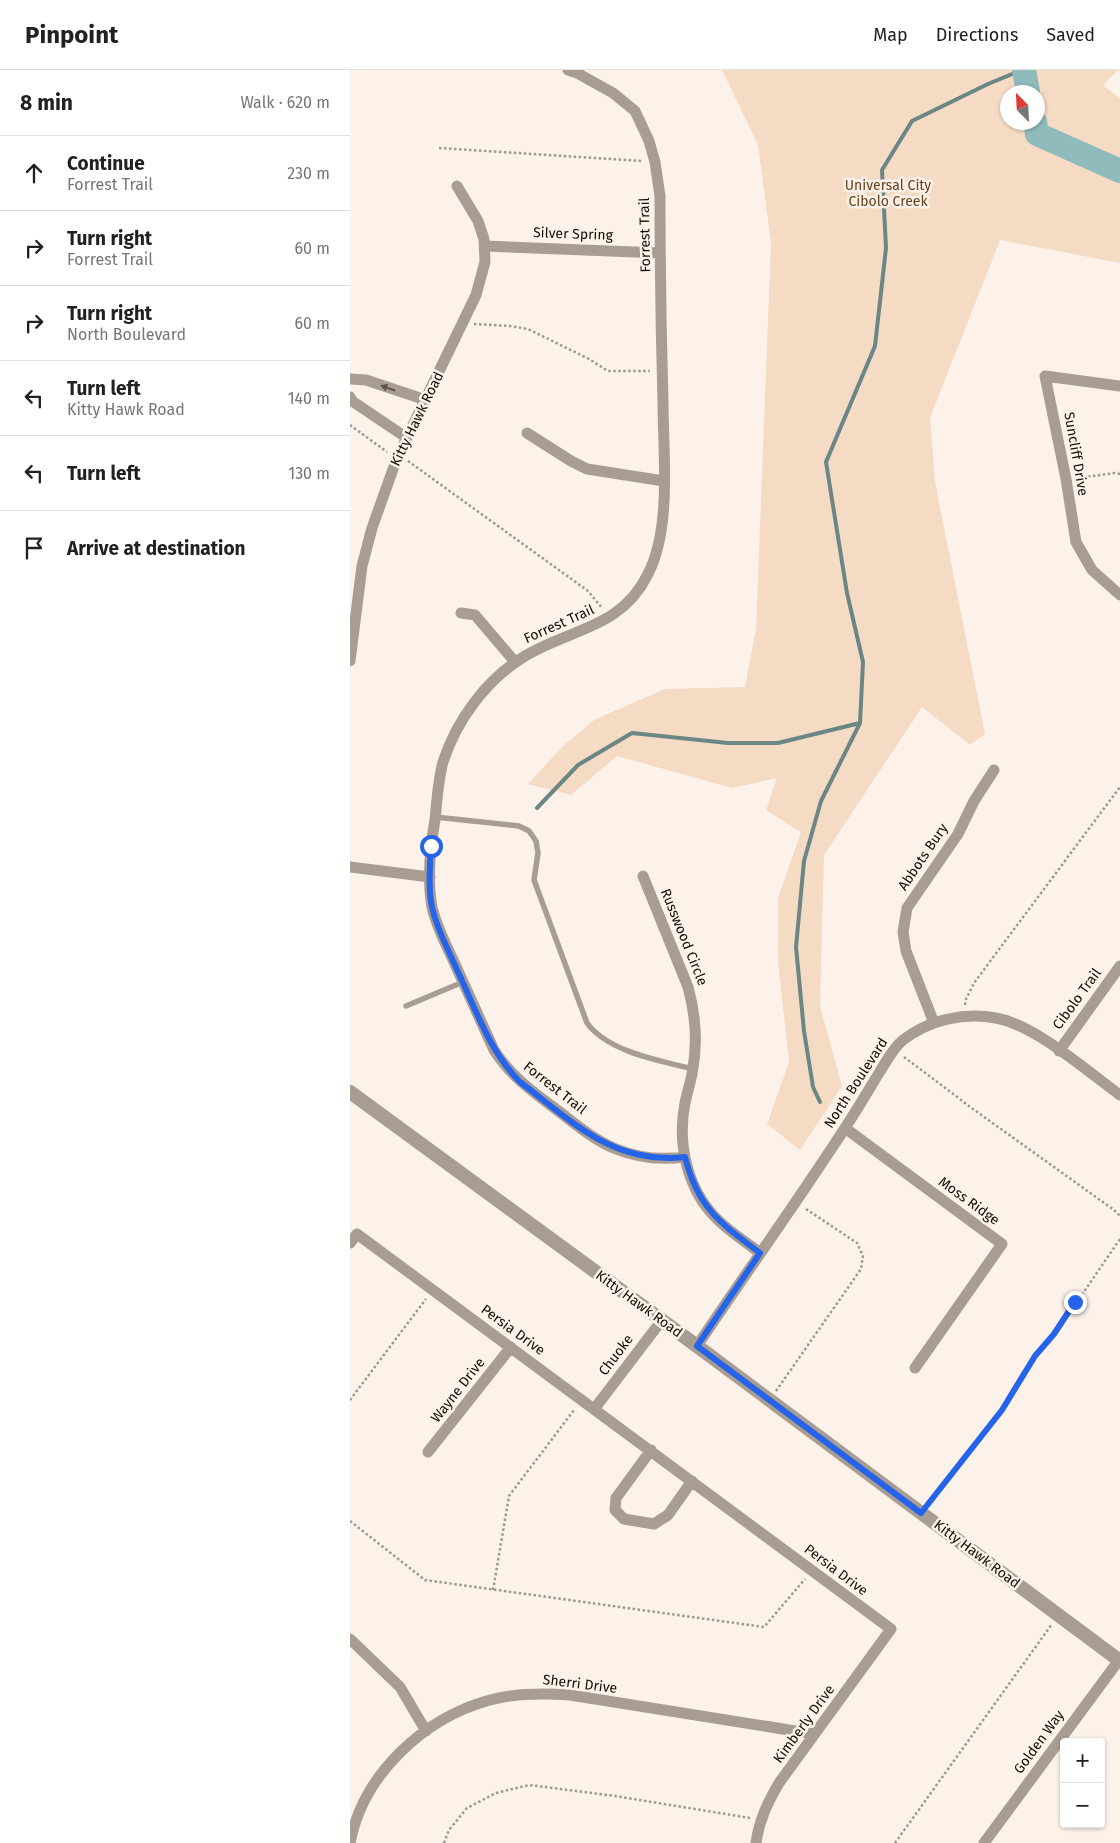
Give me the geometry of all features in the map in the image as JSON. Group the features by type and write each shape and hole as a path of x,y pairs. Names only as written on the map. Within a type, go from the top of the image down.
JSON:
{"street":[{"name":"Forrest Trail","path":"568,70 614,93 635,111 649,141 655,162 660,196 664,481 662,529 658,553 648,576 633,597 608,618 528,654 515,662 485,690 463,717 443,762 431,846 430,877 432,907 439,930 494,1050 520,1082 592,1136 617,1149 644,1157 671,1159 685,1157"},
{"name":"Kitty Hawk Road","path":"350,661 362,566 372,528 399,454 476,295 485,262 485,246 478,221 457,186"},
{"name":"Silver Spring","path":"485,246 660,253"},
{"name":"Suncliff Drive","path":"1120,386 1045,376 1066,479 1076,542 1092,570 1120,595"},
{"path":"350,379 366,380 426,400"},
{"path":"350,397 352,401 407,438"},
{"path":"527,434 587,469 664,481"},
{"path":"461,614 476,615 515,662"},
{"name":"Abbots Bury","path":"934,1023 906,951 903,932 907,908 958,834 974,801 994,770"},
{"path":"350,867 430,877"},
{"name":"Russwood Circle","path":"644,876 693,1004 696,1039 693,1068 684,1104 682,1130 685,1157"},
{"name":"Cibolo Trail","path":"1059,1051 1120,966"},
{"name":"North Boulevard","path":"697,1346 902,1041 934,1023 951,1018 974,1015 997,1018 1019,1025 1120,1095"},
{"name":"Kitty Hawk Road","path":"350,1092 662,1320 1119,1660"},
{"name":"Moss Ridge","path":"845,1128 1002,1244 915,1368"},
{"path":"685,1157 694,1186 707,1208 724,1226 760,1253"},
{"name":"Persia Drive","path":"354,1239 434,1290 891,1629"},
{"name":"Chuoke","path":"594,1408 662,1320"},
{"name":"Wayne Drive","path":"428,1452 511,1347"},
{"path":"651,1450 616,1498 615,1510 624,1519 654,1524 668,1515 692,1481"},
{"name":"Kimberly Drive","path":"756,1843 766,1805 779,1783 891,1629"},
{"path":"350,1638 400,1687 426,1731"},
{"name":"Golden Way","path":"984,1843 1119,1660"},
{"name":"Sherri Drive","path":"350,1843 358,1815 376,1779 403,1749 426,1731 452,1715 490,1700 516,1695 550,1694 814,1734"}],"lane":[{"path":"435,817 519,826 529,831 536,841 538,853 534,880 587,1023 602,1038 634,1054 693,1068"},
{"path":"406,1006 463,982"}],"path":[{"path":"439,148 655,162"},
{"path":"463,323 486,326 510,326 528,330 588,359 608,371 662,371"},
{"path":"350,425 386,451 399,454 588,591 608,618"},
{"path":"1066,479 1120,474"},
{"path":"964,1016 966,999 974,983 1120,787"},
{"path":"895,1050 1120,1216"},
{"path":"770,1400 861,1269 863,1256 856,1243 795,1201"},
{"path":"921,1513 1002,1410 1035,1356 1054,1334 1120,1239"},
{"path":"350,1400 434,1290"},
{"path":"493,1590 509,1496 582,1399"},
{"path":"350,1521 425,1580 764,1627 812,1571"},
{"path":"895,1843 1059,1615"},
{"path":"444,1843 449,1830 467,1808 496,1793 529,1785 614,1796 761,1820"}],"green space":[{"name":"Universal City Cibolo Creek","path":"722,70 1118,70 1103,85 1120,99 1120,263 1000,240 930,418 935,482 985,734 970,745 922,707 824,855 820,1006 842,1086 800,1150 767,1124 789,1062 778,961 778,898 801,832 766,810 777,778 732,788 617,756 571,795 528,784 562,747 594,720 665,689 745,687 756,629 771,243 758,145"}],"waterway":[{"path":"820,1102 813,1087 804,1031 796,947 804,861 821,801 860,723 863,662 847,593 826,462 875,346 886,248 882,170 912,121 988,84 1022,70"},
{"path":"1024,70 1027,85"},
{"path":"1036,130 1037,134 1120,171"},
{"path":"537,808 578,765 632,733 728,743 778,743 860,723"}],"route":[{"path":"431,846 430,877 432,907 439,930 494,1050 510,1072 520,1082 592,1136 617,1149 644,1157 671,1159 685,1157 689,1175 707,1208 724,1226 760,1253 697,1346 921,1513 1002,1410 1035,1356 1054,1334 1075,1302"}]}
